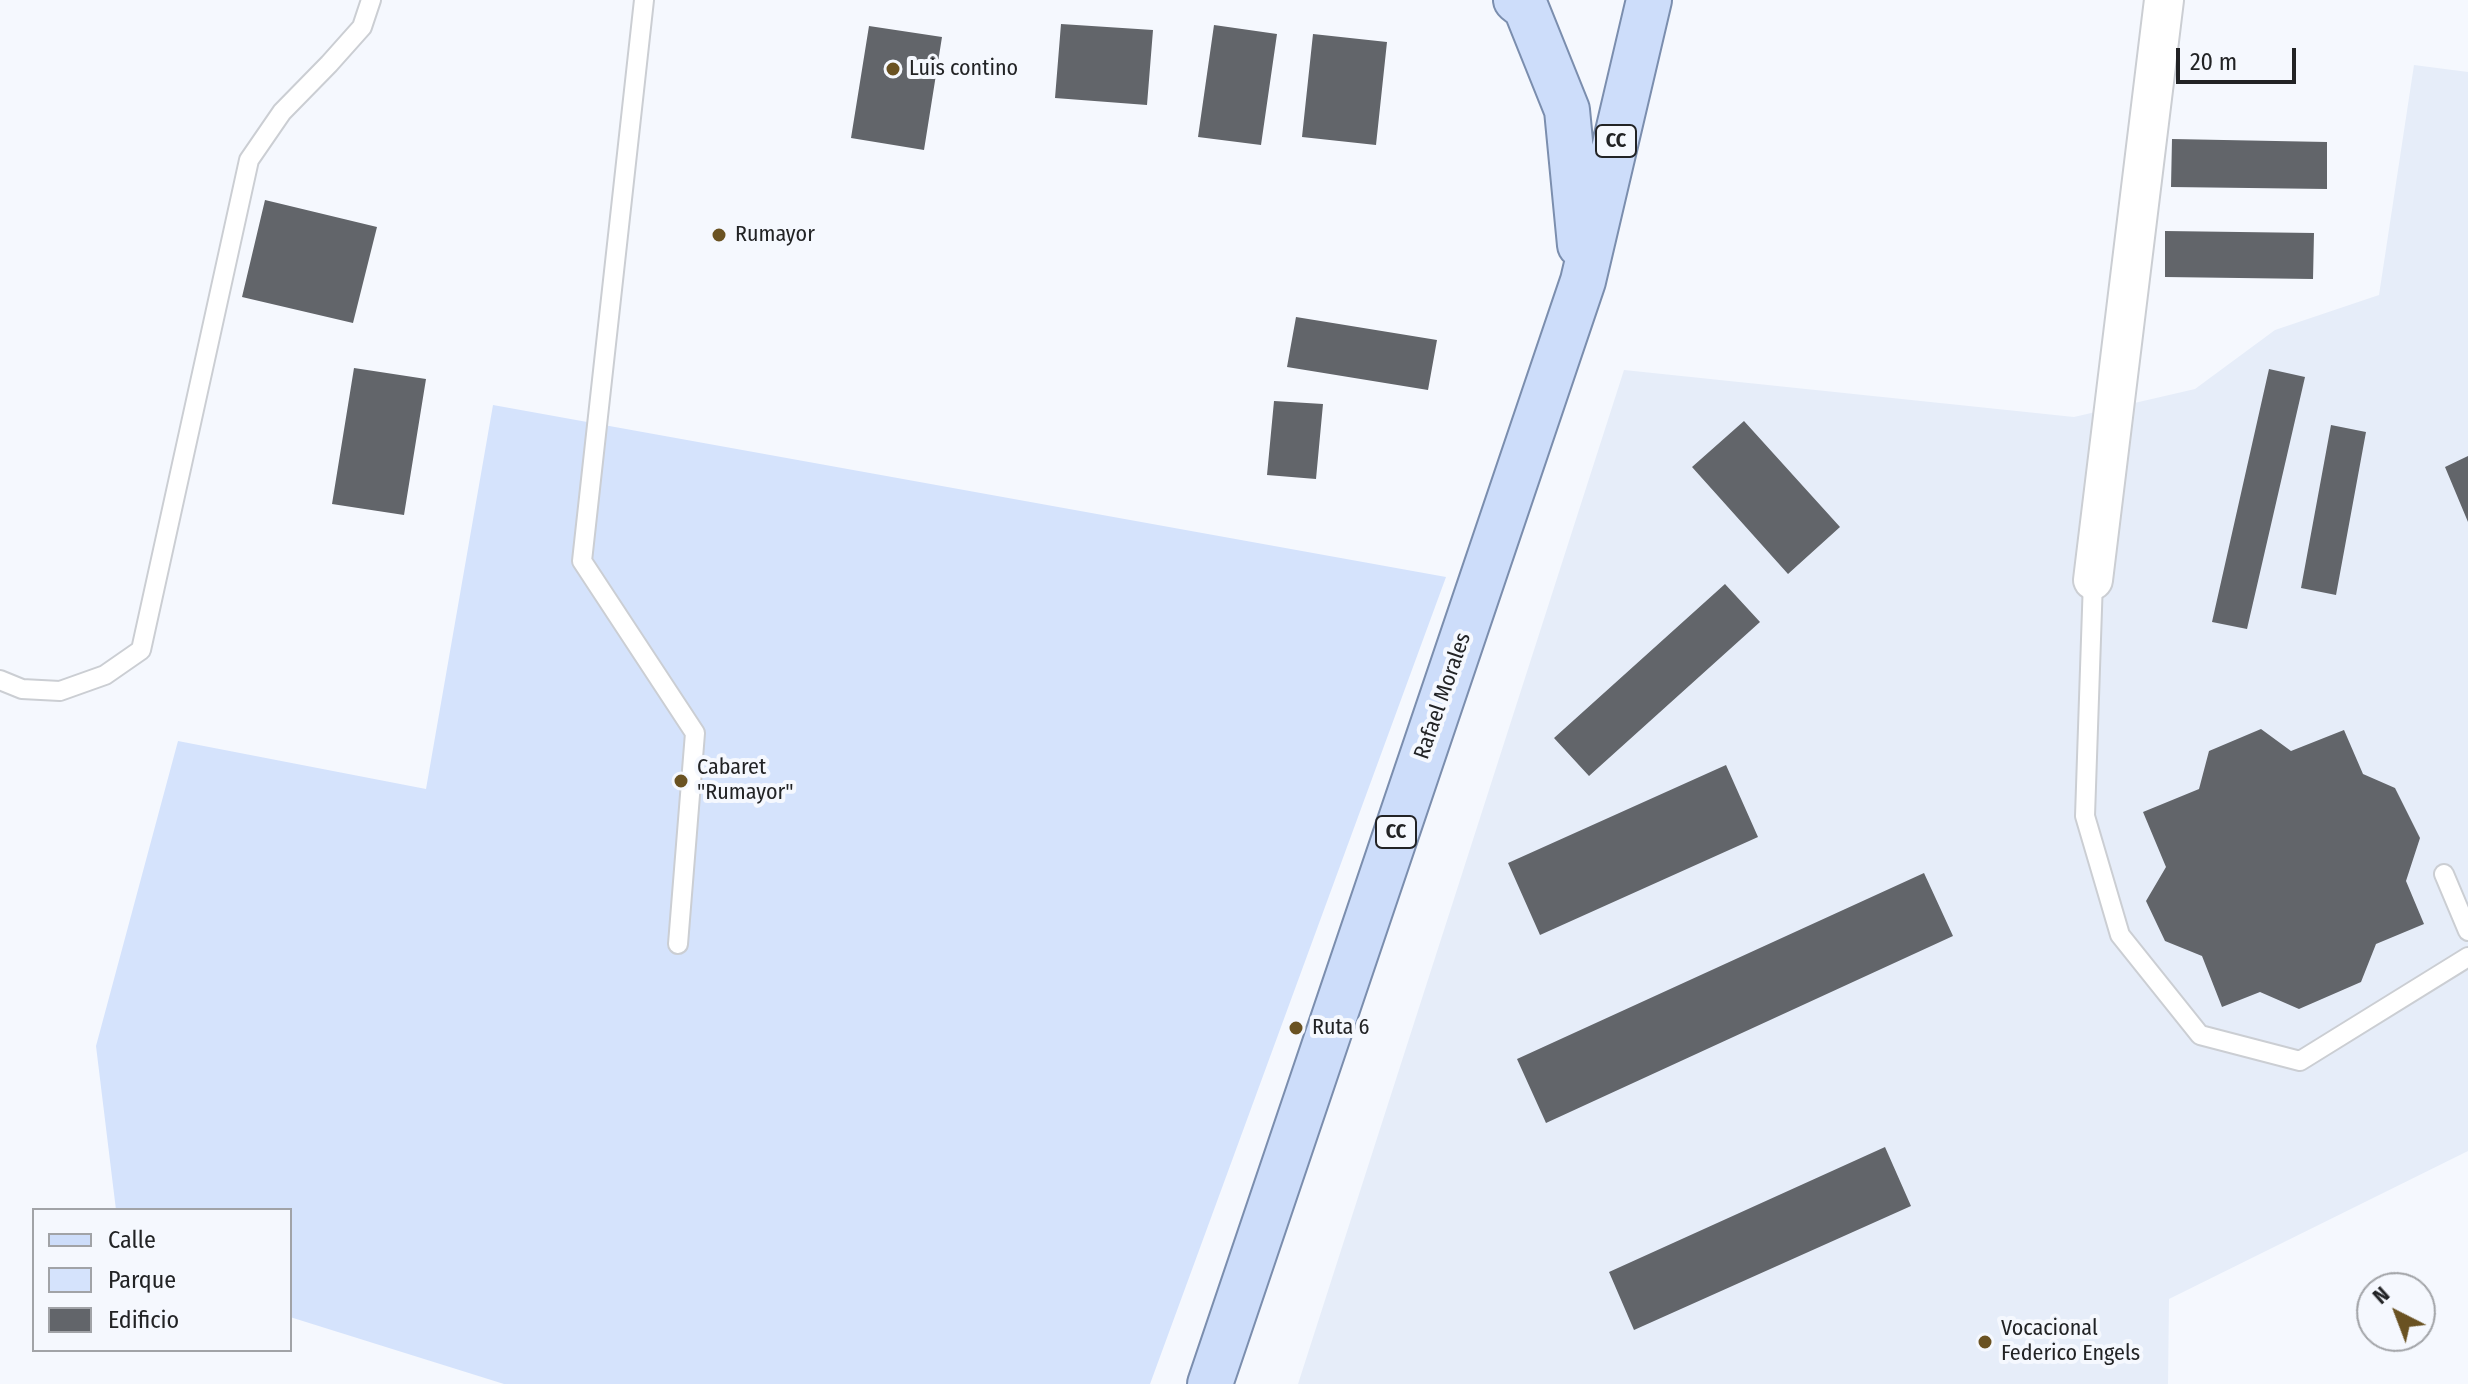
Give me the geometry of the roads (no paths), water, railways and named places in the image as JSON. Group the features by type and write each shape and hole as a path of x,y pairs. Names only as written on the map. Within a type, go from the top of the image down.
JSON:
{"main road":[{"path":"1516,0 1526,8 1567,110 1583,281"},
{"name":"Rafael Morales","path":"1210,1384 1583,281 1649,0"}],"street":[{"path":"2093,580 2164,0"}],"lane":[{"path":"0,680 22,689 60,691 105,675 141,650 249,160 282,112 362,27 371,0"},
{"path":"644,0 582,561 695,733 678,944"},
{"path":"2093,580 2085,816 2120,935 2200,1035 2300,1061 2468,957"},
{"path":"2444,874 2468,931"}],"place":[{"name":"Luis contino","path":"893,69"},
{"name":"Rumayor","path":"719,235"},
{"name":"Cabaret \"Rumayor\"","path":"681,781"},
{"name":"Ruta 6","path":"1296,1028"},
{"name":"Vocacional Federico Engels","path":"1985,1342"}]}
